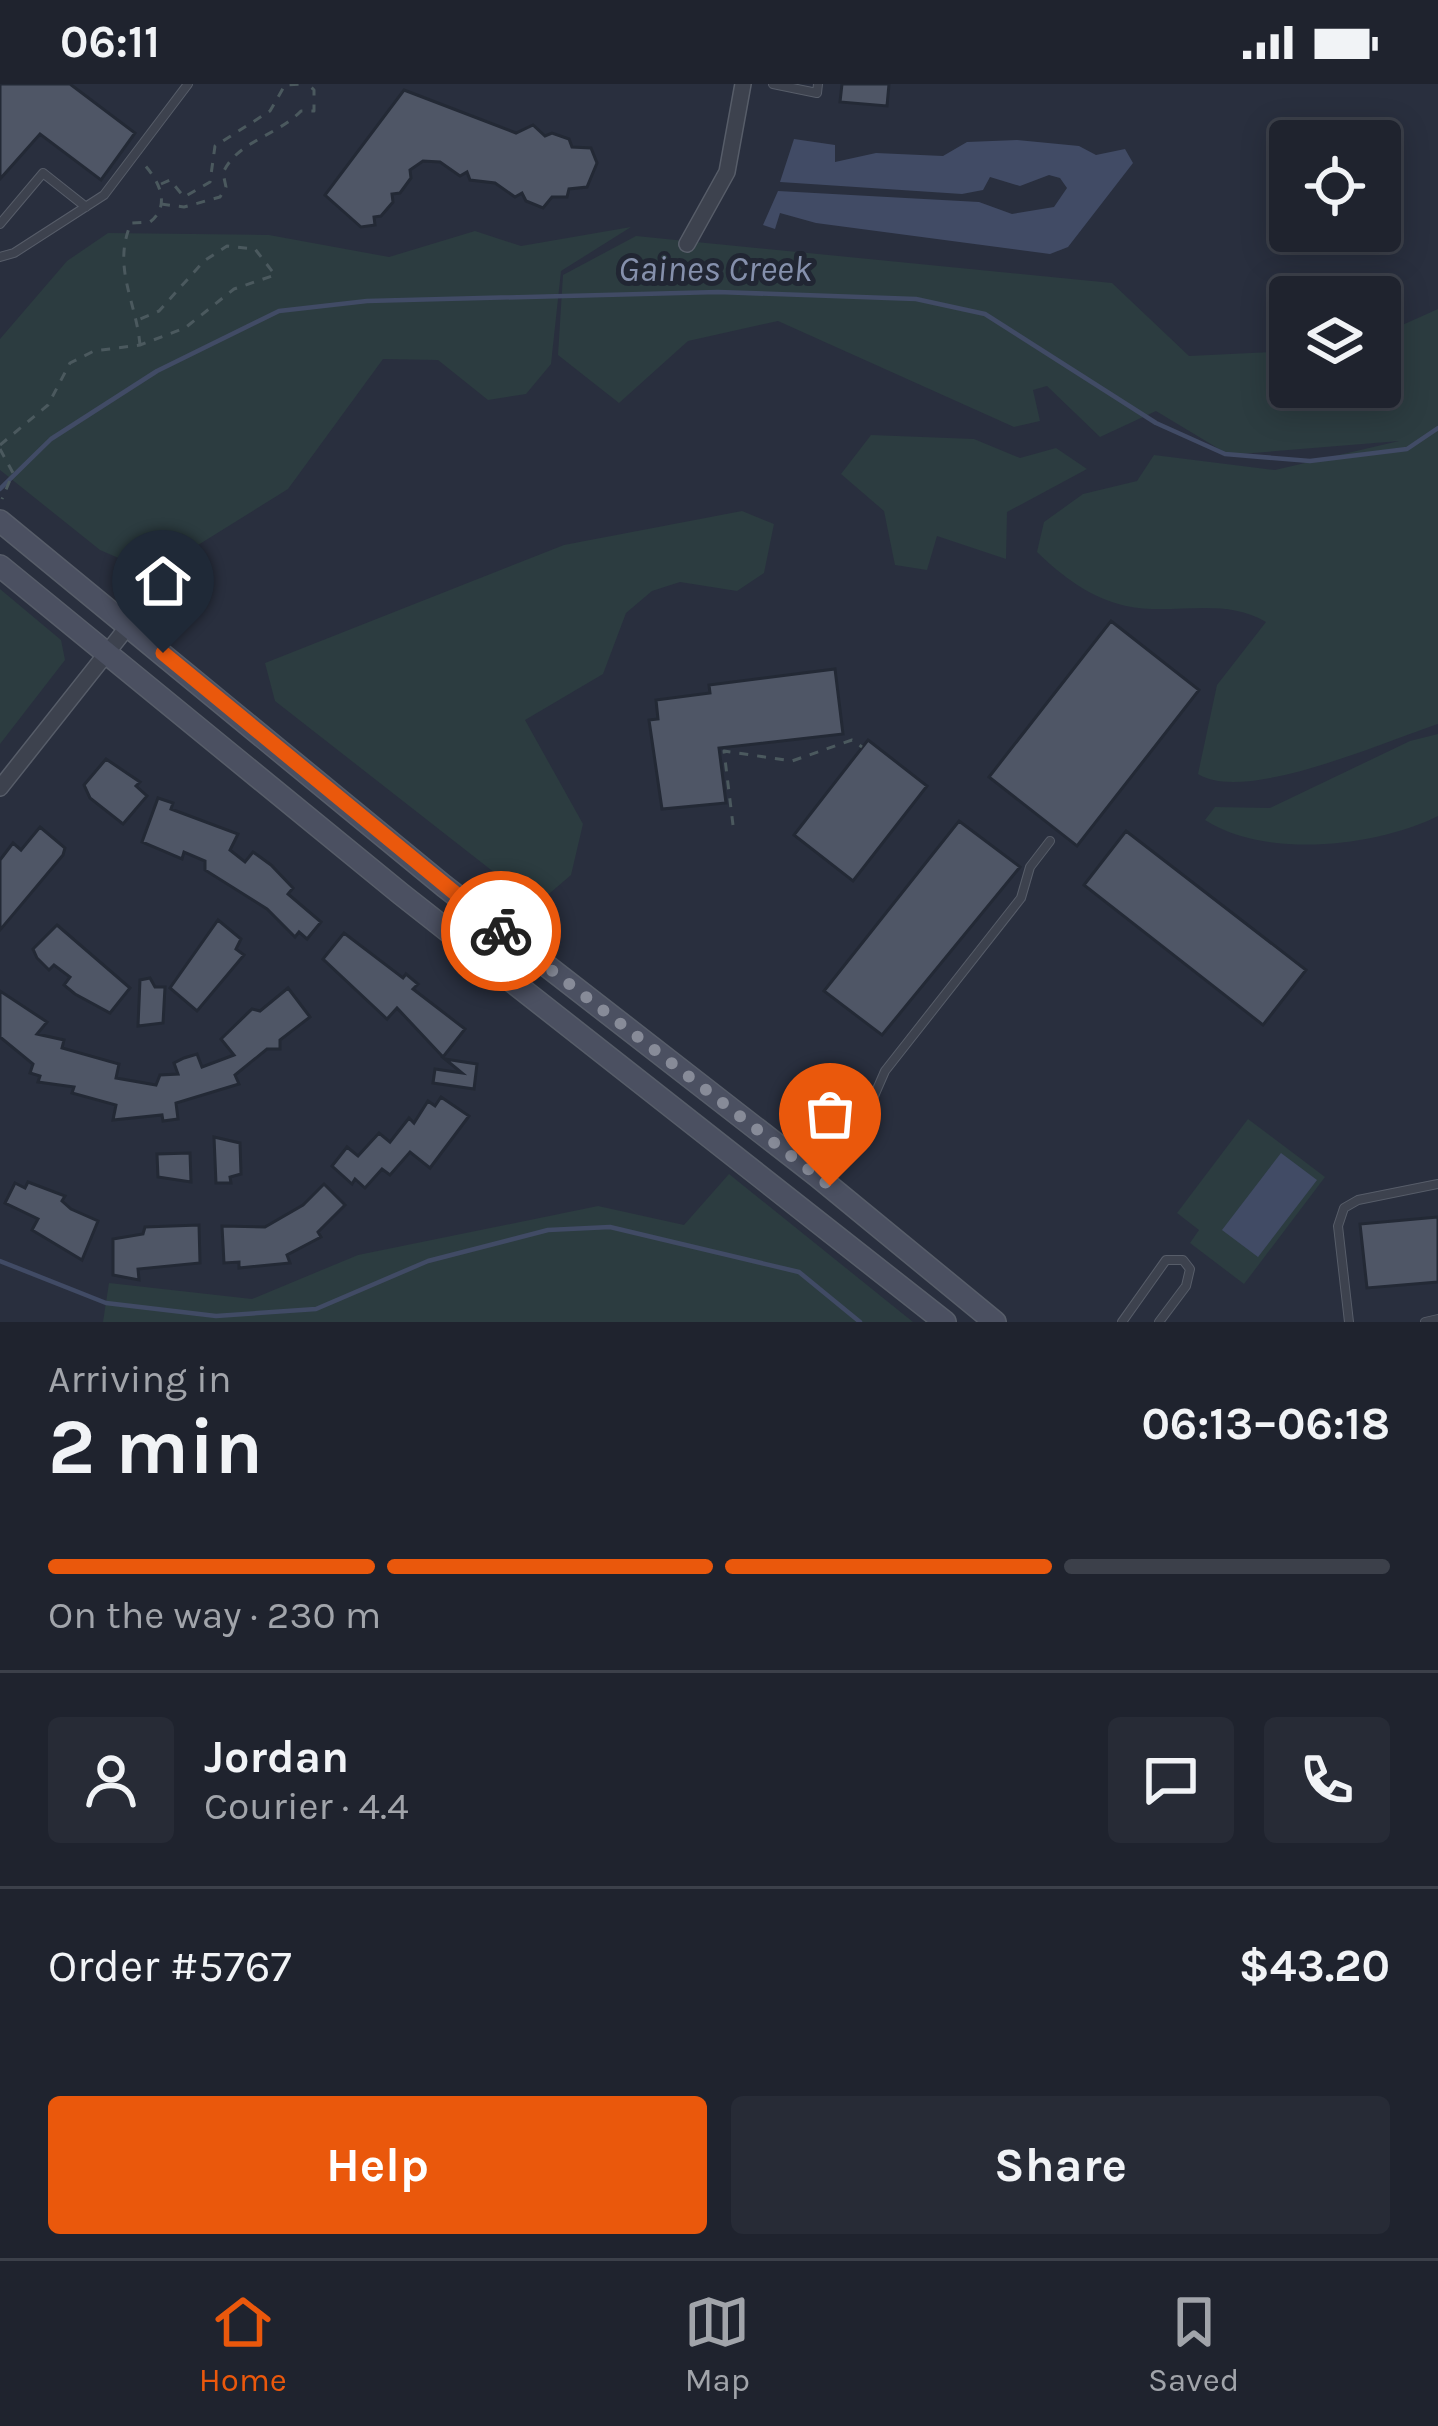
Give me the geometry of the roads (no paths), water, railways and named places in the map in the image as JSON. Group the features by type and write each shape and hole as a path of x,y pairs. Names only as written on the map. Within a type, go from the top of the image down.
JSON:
{"main road":[{"path":"1,510 129,625 444,886 816,1174 995,1322"},
{"path":"0,566 383,880 945,1322"}],"street":[{"path":"687,244 727,172 743,84"},
{"path":"0,788 129,625"}],"lane":[{"path":"0,256 14,253 104,195 188,84"},
{"path":"773,84 817,93 818,84"},
{"path":"0,224 43,173 86,207"},
{"path":"871,1103 885,1071 1021,898 1030,867 1050,841"},
{"path":"1349,1322 1338,1226 1344,1208 1358,1199 1438,1184"},
{"path":"1122,1322 1166,1260 1184,1260 1190,1269 1186,1286 1159,1322"},
{"path":"1425,1322 1438,1319"}],"water":[{"path":"794,139 835,145 835,162 876,153 943,156 967,142 1017,140 1079,146 1096,155 1125,149 1133,163 1068,247 1050,254 816,223 780,213 775,229 763,225 778,191 979,202 1012,214 1054,207 1067,188 1060,178 1049,175 1020,186 990,177 983,190 962,194 780,182"},
{"path":"1281,1153 1317,1180 1258,1257 1222,1230"}],"waterway":[{"name":"Gaines Creek","path":"0,489 51,439 157,371 279,311 367,301 718,292 916,299 985,314 1156,423 1225,454 1310,461 1407,449 1438,428"},
{"path":"0,1261 106,1303 216,1316 316,1309 428,1261 548,1230 610,1227 799,1272 860,1322"}]}
